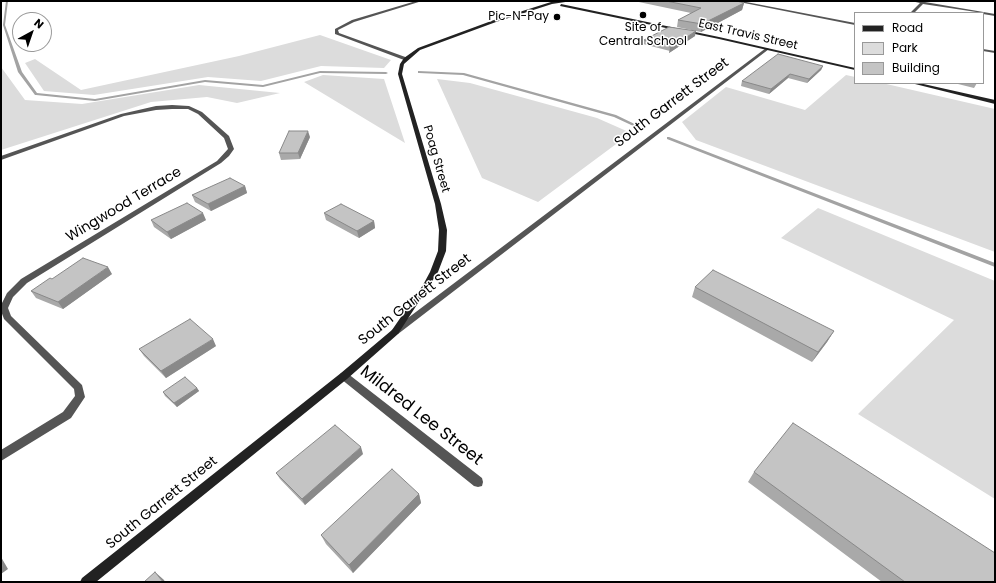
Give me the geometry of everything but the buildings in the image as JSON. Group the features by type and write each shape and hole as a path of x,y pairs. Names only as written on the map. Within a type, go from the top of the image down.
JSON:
{"street":[{"path":"420,1 361,18 336,30 337,34 406,59 419,49 495,21 553,2 570,1"},
{"name":"East Travis Street","path":"542,1 553,2 854,69"},
{"path":"736,1 854,24"},
{"path":"913,1 978,12"},
{"path":"913,12 923,2"},
{"path":"984,13 995,15"},
{"name":"South Garrett Street","path":"86,582 344,376 395,332 767,49"},
{"path":"984,50 995,52"},
{"name":"Poag Street","path":"395,332 434,272 442,251 443,240 438,204 400,74 402,64 406,59"},
{"path":"917,84 995,102"},
{"name":"Wingwood Terrace","path":"1,158 123,116 156,108 172,107 188,108 200,113 227,137 231,149 219,162 36,273 24,281 10,295 4,308 7,317 79,388 80,397 67,415 1,456"},
{"name":"Mildred Lee Street","path":"344,376 478,482"}],"green space":[{"path":"320,35 391,60 384,68 321,66 261,81 208,77 94,95 44,91 25,63 35,59 81,90 239,56"},
{"path":"1,67 25,100 82,104 199,85 280,93 237,103 207,97 151,102 1,150"},
{"path":"323,75 384,79 405,143 304,82"},
{"path":"846,75 854,77 854,84 886,84 995,109 995,252 696,140 682,122 726,87 805,110"},
{"path":"437,79 470,83 597,118 631,133 538,202 482,178"},
{"path":"818,208 995,281 995,499 858,414 954,320 781,238"}],"waterway":[{"path":"7,1 4,25 20,72 36,94 95,100 205,81 263,86 320,72 386,73"},
{"path":"419,72 463,74 615,116 643,129"},
{"path":"668,138 995,265"}],"place":[{"name":"Site of Central School","path":"643,15"},
{"name":"Pic-N-Pay","path":"557,17"}]}
